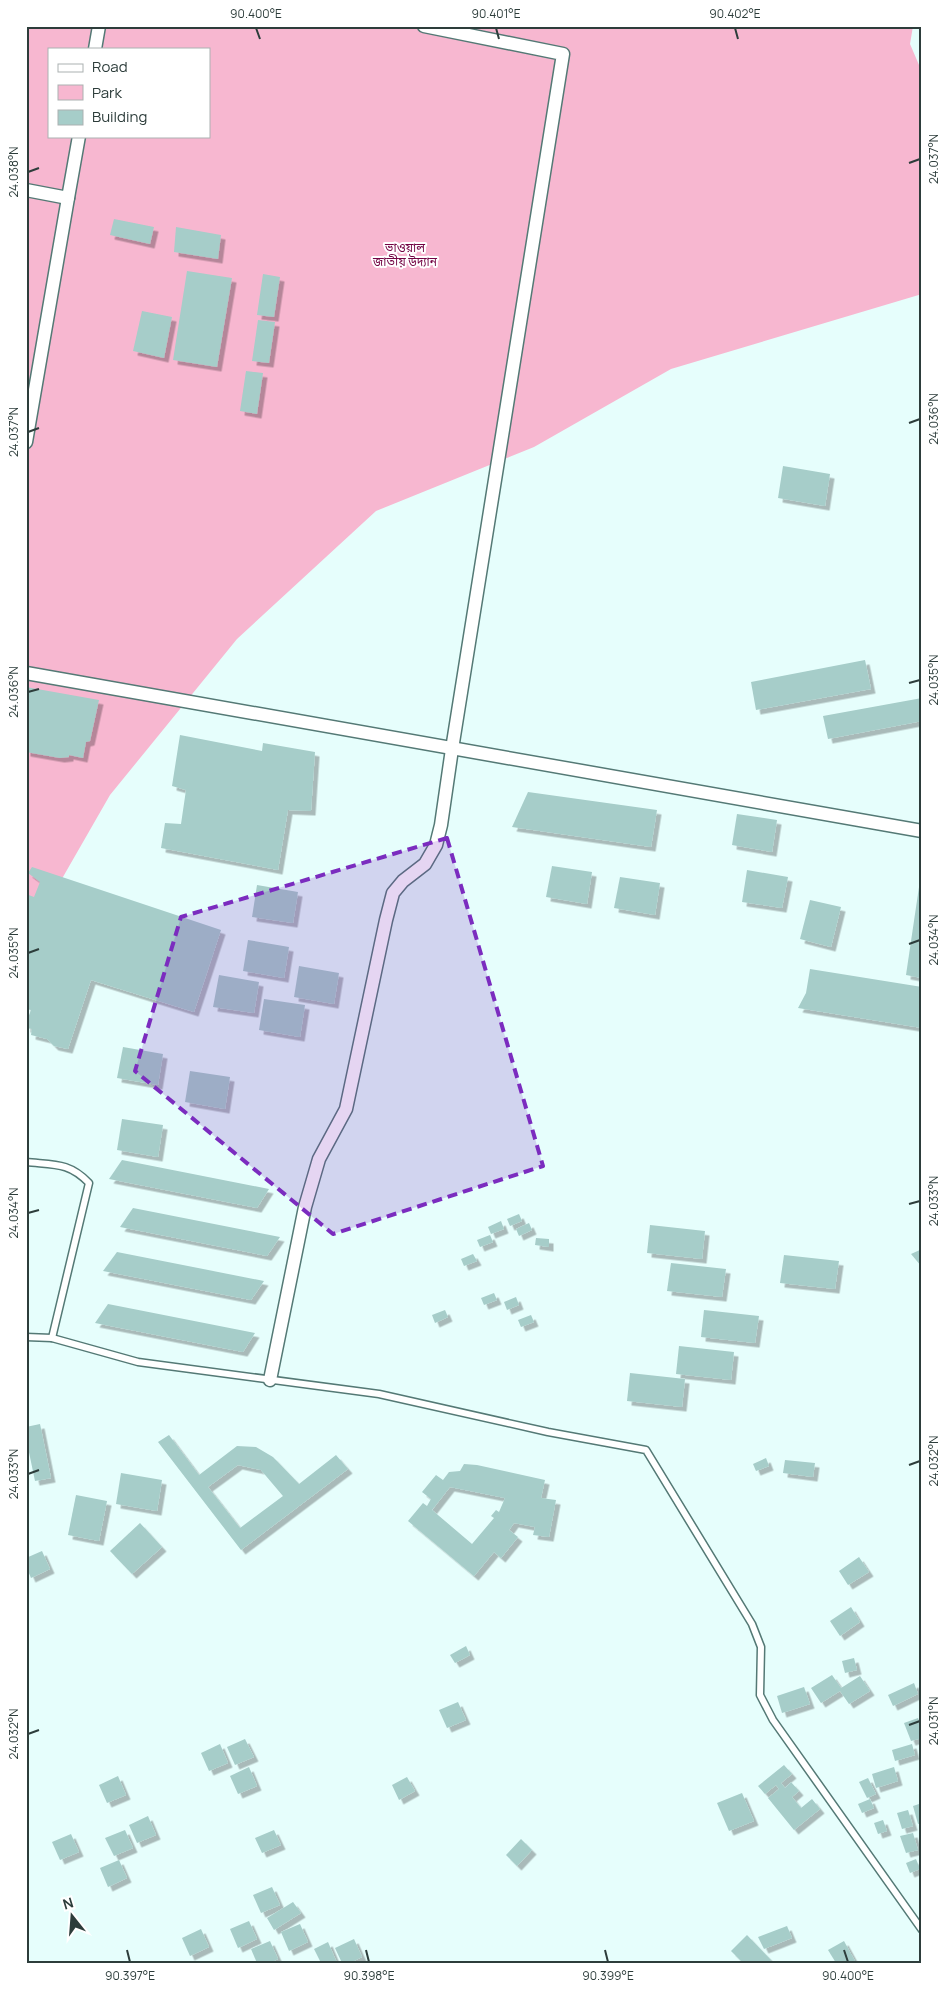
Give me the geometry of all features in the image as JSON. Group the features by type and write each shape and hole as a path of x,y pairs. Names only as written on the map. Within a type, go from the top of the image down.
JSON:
{"street":[{"path":"95,48 99,26"},
{"path":"270,1380 305,1207 319,1159 346,1109 393,893 403,881 425,864 436,845 441,825 563,54 424,26"},
{"path":"27,435 79,138"},
{"path":"26,190 68,198"},
{"path":"26,673 922,831"}],"lane":[{"path":"26,1162 64,1165 79,1172 89,1183 52,1338"},
{"path":"26,1337 52,1338 138,1362 379,1394 548,1432 646,1450 752,1624 761,1647 760,1694 773,1720 922,1930"}],"highlighted area":[{"path":"447,838 543,1166 333,1234 135,1071 181,917"}],"green space":[{"name":"ভাওয়াল জাতীয় উদ্যান","path":"26,26 913,26 910,44 922,72 922,294 671,369 534,447 376,511 237,639 110,795 44,910 26,927"}],"building":[{"path":"114,219 154,227 150,244 110,235"},
{"path":"176,227 221,235 218,259 174,252"},
{"path":"187,271 232,278 217,367 173,360"},
{"path":"263,274 280,277 274,317 257,315"},
{"path":"142,311 172,317 164,358 133,351"},
{"path":"258,320 275,322 269,363 252,361"},
{"path":"246,371 263,373 257,414 240,411"},
{"path":"783,466 830,474 825,506 778,498"},
{"path":"865,660 871,689 756,710 751,682"},
{"path":"26,687 99,700 90,741 86,742 83,758 69,755 69,757 60,758 26,752"},
{"path":"922,698 922,721 828,739 823,716"},
{"path":"180,735 262,751 263,743 315,752 311,811 288,810 278,870 161,848 165,823 181,824 186,790 172,786"},
{"path":"528,792 657,810 651,847 512,827"},
{"path":"737,814 777,820 772,852 732,845"},
{"path":"552,866 592,872 587,904 546,897"},
{"path":"32,867 221,930 194,1012 91,980 68,1049 54,1046 47,1039 31,1035 32,1029 26,1028 26,1017 28,1018 31,1010 26,1009 26,894 34,897 40,882 28,873"},
{"path":"747,870 788,877 782,908 742,902"},
{"path":"620,877 660,883 655,915 614,908"},
{"path":"257,885 298,892 293,923 252,917"},
{"path":"919,887 922,888 922,978 906,975"},
{"path":"810,900 841,907 831,947 800,939"},
{"path":"248,940 289,947 284,978 243,971"},
{"path":"299,966 339,973 334,1004 294,997"},
{"path":"810,969 922,987 922,1028 798,1008 806,993"},
{"path":"219,975 259,982 254,1013 213,1007"},
{"path":"264,999 305,1005 300,1037 259,1030"},
{"path":"123,1047 163,1054 158,1085 117,1078"},
{"path":"190,1071 230,1077 225,1109 185,1102"},
{"path":"122,1119 163,1125 158,1157 117,1150"},
{"path":"122,1160 269,1189 257,1208 109,1179"},
{"path":"133,1208 280,1237 267,1256 120,1227"},
{"path":"519,1214 522,1221 510,1226 507,1219"},
{"path":"501,1221 504,1229 491,1234 488,1227"},
{"path":"529,1223 532,1230 519,1236 516,1229"},
{"path":"650,1225 705,1231 702,1259 647,1253"},
{"path":"490,1235 493,1242 480,1247 477,1240"},
{"path":"536,1238 549,1239 549,1247 535,1245"},
{"path":"922,1249 922,1267 911,1254"},
{"path":"117,1252 264,1281 251,1300 103,1271"},
{"path":"473,1254 477,1261 464,1266 461,1259"},
{"path":"784,1255 839,1261 835,1289 780,1283"},
{"path":"671,1263 726,1269 722,1297 667,1291"},
{"path":"494,1293 497,1300 484,1305 481,1298"},
{"path":"516,1297 519,1305 507,1310 504,1302"},
{"path":"108,1304 255,1333 243,1352 95,1323"},
{"path":"445,1310 448,1317 435,1323 432,1315"},
{"path":"704,1310 759,1316 755,1343 701,1337"},
{"path":"531,1315 534,1322 521,1327 518,1320"},
{"path":"679,1346 734,1352 731,1380 676,1374"},
{"path":"630,1373 685,1379 682,1407 627,1401"},
{"path":"40,1424 51,1478 35,1481 26,1438 26,1427"},
{"path":"169,1435 199,1475 237,1446 256,1447 273,1457 299,1484 336,1455 348,1469 241,1550 158,1442","holes":["238,1465 261,1470 283,1496 240,1528 208,1487"]},
{"path":"766,1458 769,1466 756,1471 753,1464"},
{"path":"785,1460 815,1463 813,1477 783,1473"},
{"path":"464,1464 477,1465 545,1480 541,1498 556,1500 549,1537 533,1535 535,1527 514,1523 509,1530 518,1537 501,1558 494,1552 474,1576 408,1521 423,1503 427,1506 431,1499 422,1492 436,1475 443,1480 449,1472 460,1471","holes":["450,1487 505,1498 499,1512 496,1510 491,1516 494,1518 472,1544 432,1510"]},
{"path":"121,1473 162,1480 157,1511 116,1504"},
{"path":"76,1495 107,1501 99,1541 68,1535"},
{"path":"140,1523 162,1547 132,1574 110,1551"},
{"path":"42,1551 50,1569 31,1578 26,1566 26,1558"},
{"path":"859,1557 869,1572 848,1585 839,1571"},
{"path":"851,1607 860,1622 840,1636 830,1621"},
{"path":"466,1646 470,1655 455,1663 450,1655"},
{"path":"854,1658 857,1670 845,1673 842,1661"},
{"path":"832,1675 841,1688 860,1676 870,1691 849,1704 840,1691 821,1703 811,1688"},
{"path":"914,1683 918,1694 893,1706 888,1695"},
{"path":"804,1687 810,1704 782,1713 777,1696"},
{"path":"458,1702 466,1720 447,1728 439,1710"},
{"path":"918,1718 922,1727 922,1738 911,1741 904,1723"},
{"path":"245,1739 254,1757 235,1765 227,1747"},
{"path":"220,1744 228,1763 209,1771 201,1753"},
{"path":"912,1744 915,1755 895,1761 892,1750"},
{"path":"784,1765 792,1774 781,1783 785,1788 791,1782 799,1791 792,1797 801,1808 812,1799 820,1809 794,1830 768,1798 779,1789 776,1785 765,1794 758,1786"},
{"path":"249,1767 257,1786 238,1794 230,1776"},
{"path":"894,1767 898,1781 876,1788 872,1774"},
{"path":"118,1776 126,1795 107,1803 99,1785"},
{"path":"407,1777 415,1791 399,1800 392,1785"},
{"path":"868,1778 876,1794 867,1798 859,1782"},
{"path":"742,1793 754,1821 729,1831 717,1803"},
{"path":"870,1799 874,1808 862,1813 858,1804"},
{"path":"922,1803 922,1823 918,1824 913,1806"},
{"path":"908,1810 913,1826 902,1829 897,1813"},
{"path":"148,1816 156,1835 137,1843 129,1825"},
{"path":"883,1820 887,1831 878,1834 874,1823"},
{"path":"125,1830 133,1848 114,1856 105,1838"},
{"path":"274,1830 281,1845 262,1853 255,1838"},
{"path":"913,1833 918,1850 906,1853 900,1836"},
{"path":"71,1834 79,1852 60,1860 52,1842"},
{"path":"521,1839 532,1850 517,1866 506,1855"},
{"path":"916,1859 920,1869 910,1873 906,1863"},
{"path":"119,1860 127,1878 108,1887 100,1868"},
{"path":"272,1887 280,1905 261,1913 253,1895"},
{"path":"293,1902 301,1913 274,1930 267,1918"},
{"path":"249,1921 257,1939 238,1948 230,1929"},
{"path":"300,1924 308,1942 289,1951 281,1932"},
{"path":"787,1926 792,1938 764,1949 758,1937"},
{"path":"201,1929 209,1947 190,1956 182,1938"},
{"path":"747,1935 771,1960 769,1963 743,1963 731,1951"},
{"path":"354,1939 362,1957 350,1963 342,1963 335,1948"},
{"path":"270,1941 278,1959 270,1963 257,1963 251,1949"},
{"path":"844,1941 856,1963 836,1963 828,1950"},
{"path":"328,1942 337,1963 321,1963 314,1949"}]}
